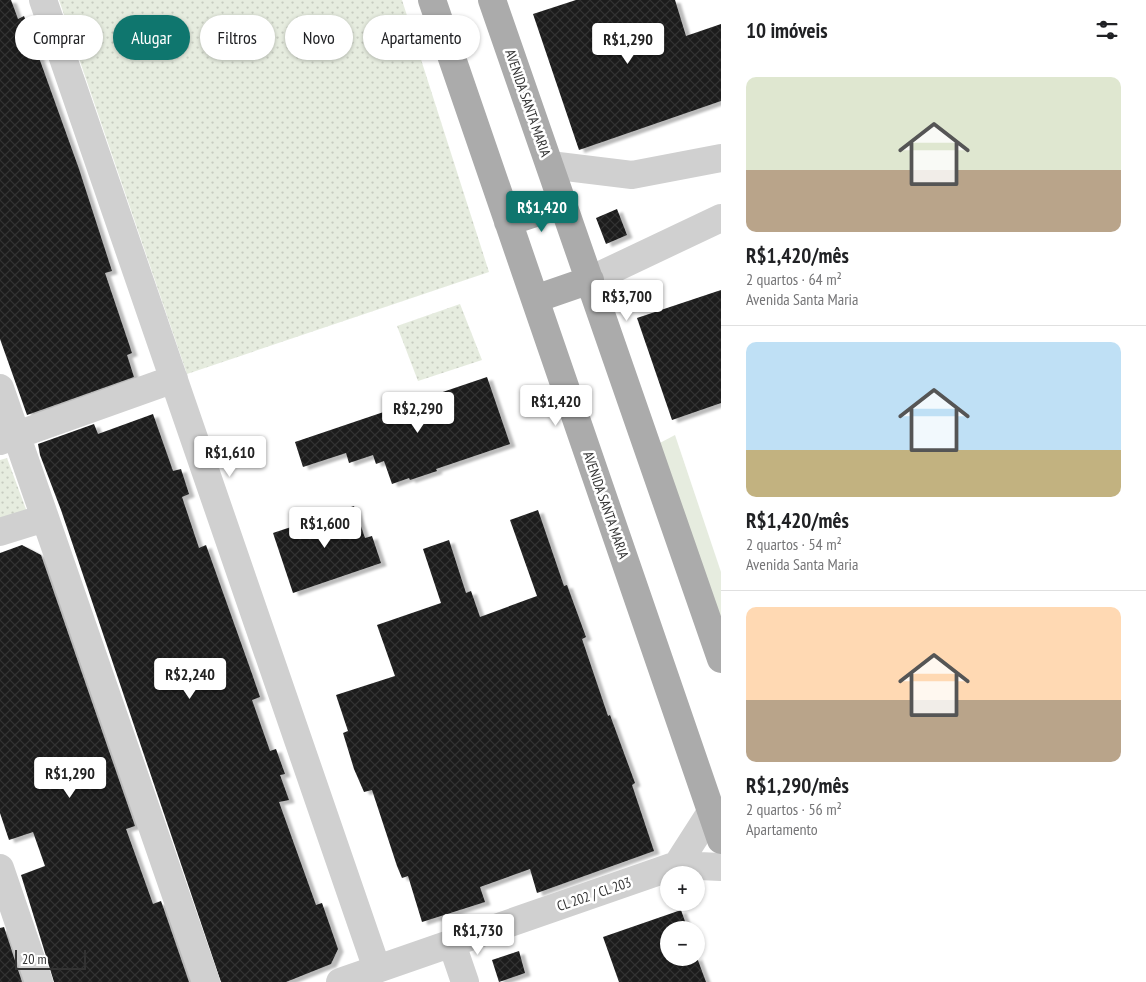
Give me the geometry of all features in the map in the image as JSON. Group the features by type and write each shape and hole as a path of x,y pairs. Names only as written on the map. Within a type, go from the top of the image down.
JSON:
{"main road":[{"name":"AVENIDA SANTA MARIA","path":"432,0 721,840"},
{"name":"AVENIDA SANTA MARIA","path":"492,0 721,659"},
{"path":"508,222 563,204"},
{"path":"535,299 590,280"}],"street":[{"path":"43,0 377,969"},
{"path":"550,165 632,175 721,158"},
{"path":"590,280 721,218"},
{"path":"8,438 174,379"},
{"path":"0,388 8,438 45,518 206,982"},
{"path":"0,532 45,518"},
{"path":"677,865 711,812"},
{"path":"677,865 721,867"},
{"name":"CL 202 / CL 203","path":"340,982 677,865"},
{"path":"0,868 39,982"},
{"path":"452,944 465,982"}],"shaded area":[{"path":"59,0 402,0 407,15 363,15 363,60 421,60 489,272 187,374 80,60 103,60 103,15 64,15"},
{"path":"460,304 482,360 418,381 397,326"},
{"path":"675,435 721,572 721,638 656,445"},
{"path":"7,458 27,512 0,521 0,460"}],"building":[{"path":"0,0 11,0 17,15 15,15 15,60 40,60 79,169 112,271 105,273 132,353 127,355 134,377 27,415 0,339"},
{"path":"576,0 675,0 686,36 721,24 721,101 579,150 533,14"},
{"path":"617,209 627,235 606,244 596,218"},
{"path":"721,290 721,403 672,420 637,318"},
{"path":"487,377 510,444 436,469 437,471 392,484 384,461 376,464 373,455 349,463 346,453 303,467 295,442"},
{"path":"153,414 173,471 181,469 189,494 182,497 199,548 206,545 260,697 252,700 270,751 276,749 285,774 280,775 289,800 279,802 316,905 322,903 338,949 331,964 286,982 221,982 61,510 40,455 38,444 94,424 98,434"},
{"path":"354,506 365,538 372,536 381,563 293,593 273,533"},
{"path":"538,510 564,586 567,585 586,637 582,639 608,716 610,715 635,783 632,785 654,851 537,893 530,869 480,887 485,902 422,922 408,876 402,878 397,866 372,790 364,792 354,769 343,733 348,731 336,695 395,676 377,625 441,603 423,549 449,540 466,593 471,591 480,617 537,596 510,520"},
{"path":"22,545 41,555 135,826 126,829 153,904 161,901 189,982 54,982 21,875 45,866 33,832 9,840 0,813 0,553"},
{"path":"681,911 685,921 660,921 660,966 700,966 706,982 619,982 603,937"},
{"path":"4,927 22,982 0,982 0,928"},
{"path":"519,951 525,973 499,982 492,960"}]}
